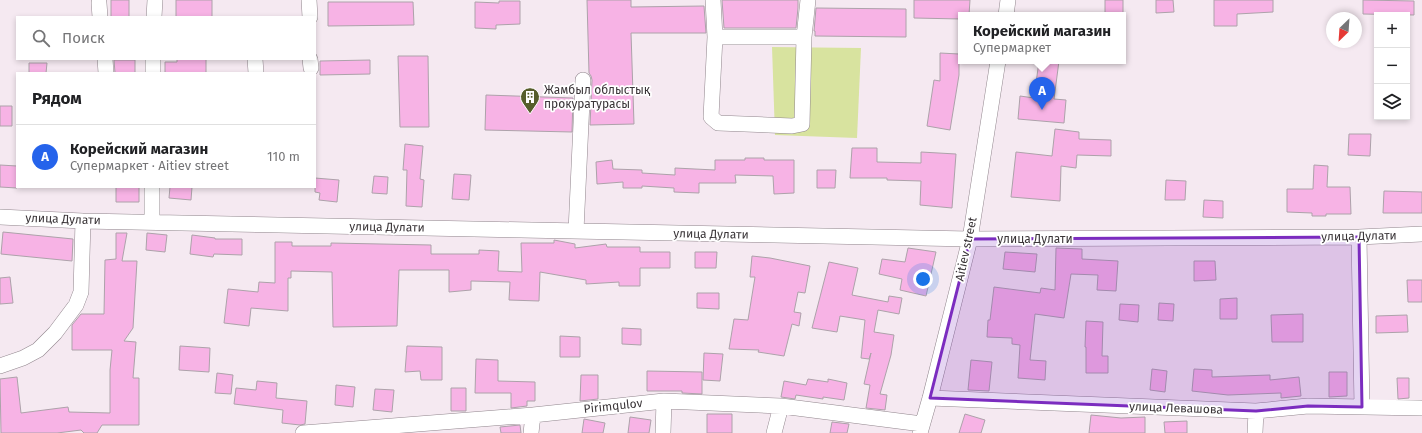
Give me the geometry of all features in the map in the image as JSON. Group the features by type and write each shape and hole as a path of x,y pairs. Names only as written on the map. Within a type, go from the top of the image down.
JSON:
{"street":[{"path":"154,16 155,0"},
{"path":"309,0 310,16"},
{"path":"713,0 715,37 711,117 718,123 792,126 802,124 804,37 808,0"},
{"path":"1006,12 1008,0"},
{"path":"715,37 804,37"},
{"path":"105,60 106,72"},
{"path":"153,60 153,72"},
{"path":"256,60 256,72"},
{"name":"Aitiev street","path":"921,429 970,239 998,64"},
{"path":"576,231 583,80"},
{"path":"152,188 152,222"},
{"name":"улица Дулати","path":"0,217 83,221 970,239 1359,237 1422,234"},
{"path":"0,366 23,358 38,350 55,333 76,305 81,292 83,221"},
{"path":"1359,237 1362,407"},
{"name":"улица Левашова","path":"930,398 1256,411 1308,406 1422,408"},
{"path":"663,433 664,401"},
{"name":"Pirimqulov","path":"303,433 533,415 664,401 781,406 921,429"},
{"path":"774,433 781,406"},
{"path":"1255,433 1256,411"},
{"path":"531,433 533,415"}],"highlighted area":[{"path":"1359,237 1362,407 1308,406 1256,411 930,398 970,239"}],"green space":[{"path":"772,47 861,48 857,138 775,135"}],"building":[{"path":"111,0 129,0 129,16 111,16"},
{"path":"176,0 212,0 212,16 176,16"},
{"path":"587,0 631,0 631,7 704,6 706,33 631,33 634,124 590,125 592,80 589,73"},
{"path":"722,0 798,0 796,28 724,28"},
{"path":"914,0 970,0 969,12 958,12 958,19 914,18"},
{"path":"1105,0 1123,0 1123,12 1105,12"},
{"path":"1156,0 1173,0 1174,12 1156,13"},
{"path":"1214,0 1273,0 1273,12 1237,14 1237,26 1214,26"},
{"path":"1363,0 1414,1 1414,15 1410,15 1410,12 1374,12 1374,14 1363,14"},
{"path":"499,1 520,1 520,24 496,25 496,29 475,28 475,2 499,3"},
{"path":"328,2 413,2 414,25 328,26"},
{"path":"816,8 906,9 906,37 815,36"},
{"path":"940,53 958,54 959,75 950,130 927,126 934,80 940,81"},
{"path":"398,56 428,56 429,127 400,127"},
{"path":"114,60 135,60 135,72 115,72"},
{"path":"177,60 206,60 206,72 165,72 165,62 177,62"},
{"path":"370,60 370,74 320,75 320,61"},
{"path":"29,63 47,63 46,72 29,72"},
{"path":"1039,64 1059,64 1054,99 1066,100 1064,123 1018,119 1020,96 1034,98"},
{"name":"Жамбыл облыстық прокуратурасы","path":"486,95 573,98 572,132 485,130"},
{"path":"0,106 12,106 12,126 0,126"},
{"path":"1055,129 1079,132 1079,139 1111,140 1111,156 1077,155 1076,168 1061,166 1060,201 1011,197 1016,152 1052,156"},
{"path":"1349,134 1371,134 1370,156 1348,155"},
{"path":"405,144 423,146 420,179 424,180 422,207 406,206 407,170 403,170"},
{"path":"852,148 877,148 877,162 921,163 921,152 956,154 952,208 920,205 921,181 887,180 887,178 850,178"},
{"path":"745,158 764,158 764,160 794,160 794,193 774,194 773,176 735,175 736,183 699,183 699,193 674,192 674,188 642,186 642,188 623,188 623,182 597,184 596,162 612,160 613,169 642,170 642,173 675,175 675,168 715,170 715,160 745,160"},
{"path":"0,165 16,166 16,188 0,187"},
{"path":"1314,165 1328,166 1327,187 1350,187 1351,214 1326,214 1326,216 1312,216 1312,213 1287,212 1287,189 1313,189"},
{"path":"817,170 836,170 835,188 817,188"},
{"path":"454,174 471,175 469,200 452,199"},
{"path":"374,176 388,177 387,194 372,193"},
{"path":"316,178 339,180 337,202 319,200 320,193 315,192"},
{"path":"1166,180 1186,181 1185,200 1165,200"},
{"path":"116,188 139,188 139,202 116,202"},
{"path":"170,188 192,188 191,200 169,198"},
{"path":"1384,191 1422,192 1422,213 1383,213"},
{"path":"1204,200 1223,201 1223,218 1203,217"},
{"path":"3,232 73,239 72,261 1,254"},
{"path":"116,233 127,233 122,261 137,261 133,328 124,341 136,342 133,378 139,378 139,425 102,425 97,433 84,433 81,430 57,433 1,433 0,379 17,377 21,413 68,407 69,412 110,413 110,370 112,350 72,350 72,325 81,314 104,314 105,260 116,259"},
{"path":"147,233 167,235 165,252 146,250"},
{"path":"192,235 215,239 242,239 242,255 214,254 213,257 190,254"},
{"path":"554,240 575,244 575,248 606,244 607,247 640,247 640,252 670,252 670,268 640,268 640,286 619,286 619,282 586,284 586,280 540,272 539,301 509,300 510,282 471,281 471,290 449,292 449,270 399,270 397,326 333,327 332,272 291,271 291,278 288,278 288,311 251,308 249,326 224,323 228,289 258,292 259,282 275,283 275,242 292,242 292,246 331,246 331,243 431,245 431,254 479,254 479,250 499,251 498,271 522,272 521,243 554,243"},
{"path":"908,248 936,252 926,296 900,290 902,279 879,274 882,259 905,262"},
{"path":"1056,248 1082,249 1082,259 1118,261 1116,291 1097,290 1098,275 1071,274 1064,318 1035,314 1030,360 1046,361 1045,380 1018,378 1020,345 1012,344 1012,338 987,337 988,320 990,320 994,287 1040,293 1041,288 1055,290"},
{"path":"695,252 717,252 716,268 695,268"},
{"path":"1005,252 1037,254 1035,272 1003,269"},
{"path":"752,256 810,266 805,293 798,292 794,312 801,313 799,326 792,324 784,356 758,352 759,350 729,349 734,319 748,320 755,277 750,277"},
{"path":"1194,261 1215,261 1216,280 1194,281"},
{"path":"829,262 858,268 852,295 888,302 889,296 902,298 899,314 878,310 874,332 894,335 891,355 880,394 887,395 885,410 866,408 870,385 864,384 871,353 869,359 861,358 865,320 840,316 837,332 812,328"},
{"path":"10,277 13,303 0,304 0,278"},
{"path":"1407,280 1422,280 1422,302 1408,302"},
{"path":"697,293 719,293 719,309 697,308"},
{"path":"1237,298 1237,319 1220,319 1220,299"},
{"path":"1159,303 1174,304 1173,321 1158,320"},
{"path":"1120,304 1139,305 1138,322 1119,320"},
{"path":"1303,314 1303,342 1272,342 1271,315"},
{"path":"1407,315 1408,332 1376,333 1376,316"},
{"path":"1086,321 1103,322 1102,356 1108,356 1108,373 1086,373"},
{"path":"622,328 641,329 641,345 622,344"},
{"path":"560,336 580,337 580,357 560,357"},
{"path":"180,346 210,348 209,372 179,370"},
{"path":"407,346 442,347 442,380 421,380 420,371 405,372"},
{"path":"704,353 723,354 720,381 703,380"},
{"path":"476,359 498,360 498,381 535,382 535,401 527,401 527,406 511,408 511,393 475,393"},
{"path":"971,360 992,362 989,391 968,390"},
{"path":"1152,369 1167,371 1165,392 1150,390"},
{"path":"1194,369 1212,370 1212,377 1270,375 1270,380 1299,377 1301,396 1281,398 1281,393 1228,395 1192,391"},
{"path":"647,371 702,372 702,394 682,393 682,391 647,391"},
{"path":"1329,372 1347,372 1347,396 1329,397"},
{"path":"217,373 233,375 231,394 215,393"},
{"path":"581,375 598,375 598,399 580,401"},
{"path":"1397,378 1409,378 1409,398 1398,399"},
{"path":"808,379 828,382 828,379 847,383 844,400 796,395 795,399 781,397 784,381 806,385"},
{"path":"257,381 277,383 276,398 307,401 305,424 300,425 282,423 283,410 234,404 236,388 256,390"},
{"path":"336,385 355,387 353,407 335,405"},
{"path":"451,388 466,388 466,411 451,411"},
{"path":"375,389 394,390 392,412 373,410"},
{"path":"707,414 732,414 732,433 707,433"},
{"path":"965,414 985,420 981,433 959,433"},
{"path":"1091,415 1121,418 1145,417 1145,433 1089,433"},
{"path":"630,417 651,420 649,433 628,433"},
{"path":"584,419 605,423 603,433 582,433"},
{"path":"1187,421 1187,433 1165,433 1164,422"},
{"path":"832,422 849,424 847,433 830,433"},
{"path":"520,425 521,433 501,433 500,427"}],"place":[{"name":"Корейский магазин","path":"1042,110"},
{"name":"Жамбыл облыстық прокуратурасы","path":"530,114"}]}
